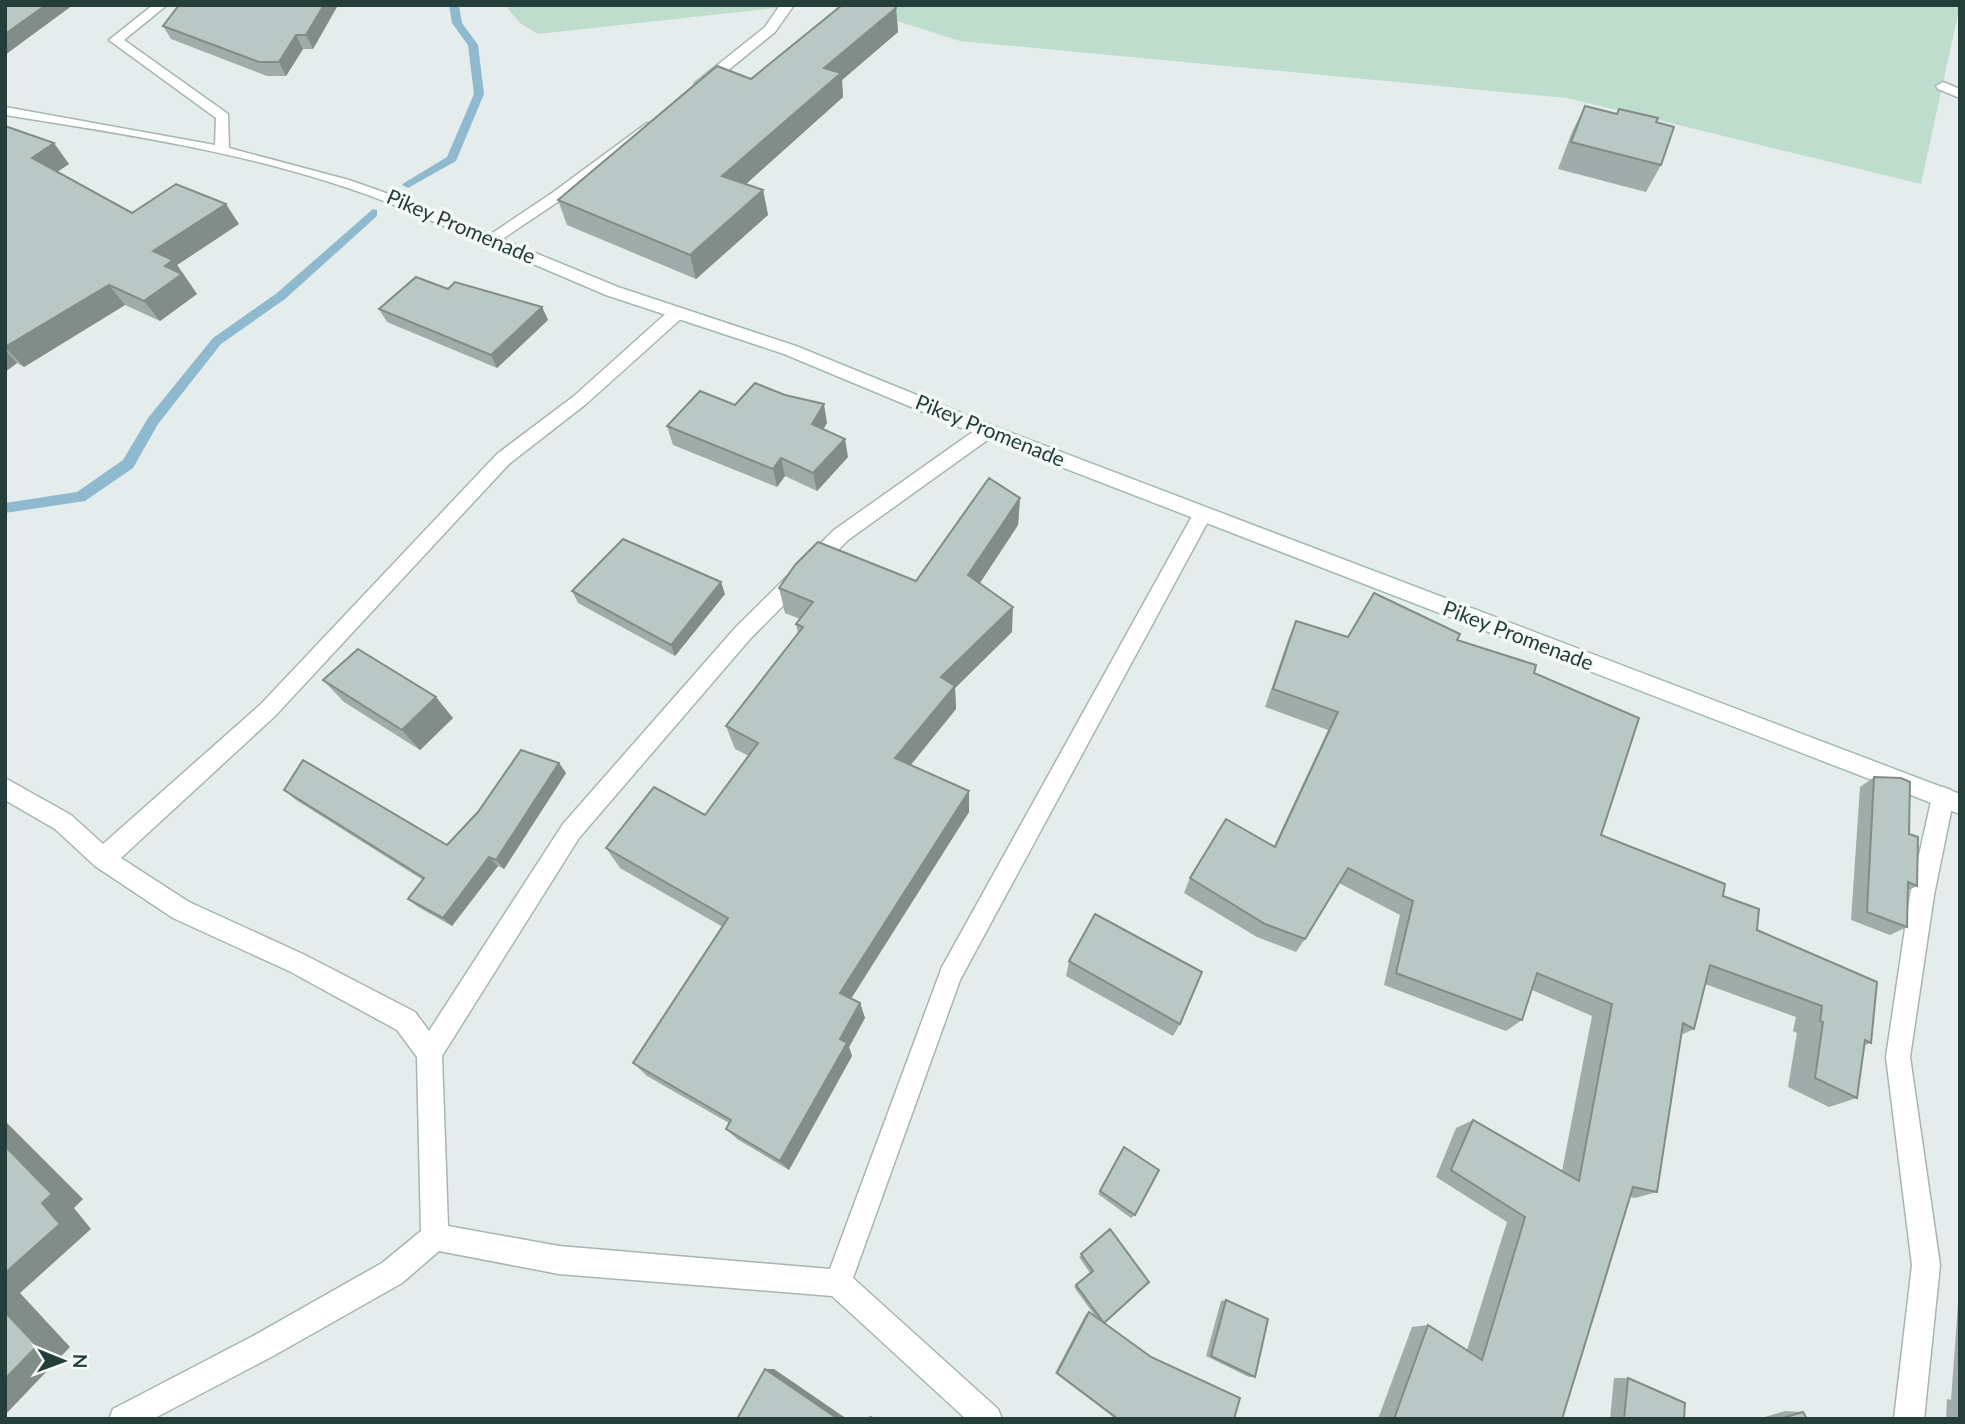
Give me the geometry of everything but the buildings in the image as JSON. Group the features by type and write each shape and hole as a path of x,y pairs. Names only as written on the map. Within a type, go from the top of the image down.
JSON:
{"street":[{"path":"161,5 116,40 223,117 222,149"},
{"path":"685,98 770,29 788,5"},
{"path":"1943,86 1960,94"},
{"name":"Pikey Promenade","path":"5,111 139,131 222,149 382,194 612,291 790,350 987,431 1951,800"},
{"path":"493,239 557,196 664,114"},
{"path":"103,859 268,710 503,459 580,400 677,313"},
{"path":"429,1054 571,831 743,633 841,535 987,431"},
{"path":"838,1283 950,975 1203,514"},
{"path":"5,788 63,822 103,859 181,910 297,963 406,1021 429,1054 435,1237"},
{"path":"1909,1419 1926,1265 1898,1057 1922,895 1951,800"},
{"path":"435,1237 559,1260 838,1283 988,1419"},
{"path":"123,1419 263,1346 392,1273 435,1237"}],"green space":[{"path":"505,5 803,5 538,34 520,23"},
{"path":"847,5 1960,5 1921,184 1567,98 960,41"}],"waterway":[{"path":"408,185 452,159 479,94 473,45 457,23 454,5"},
{"path":"5,508 80,497 128,464 153,421 217,341 281,296 373,213"}]}
